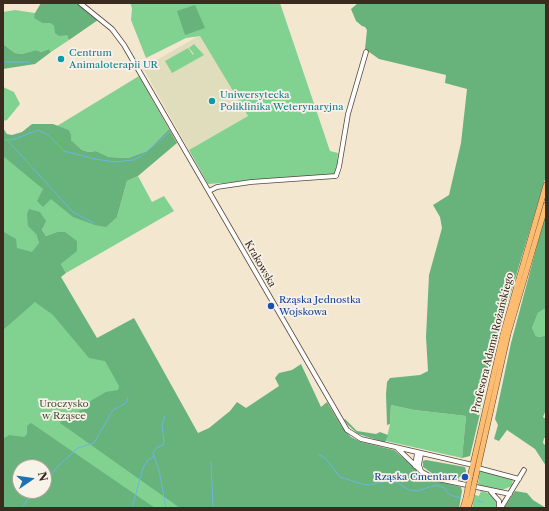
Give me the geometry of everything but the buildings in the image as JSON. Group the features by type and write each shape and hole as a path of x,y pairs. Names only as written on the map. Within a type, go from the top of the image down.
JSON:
{"main road":[{"name":"Profesora Adama Rożańskiego","path":"463,508 468,498 473,478 502,334 546,184"},
{"name":"Profesora Adama Rożańskiego","path":"475,466 508,334 546,205"},
{"name":"Profesora Adama Rożańskiego","path":"468,498 468,508"}],"street":[{"name":"Krakowska","path":"80,3 112,29 124,45 344,426 356,438 475,466 519,479"},
{"path":"209,191 217,187 255,182 336,176 339,167 348,114 366,52"},
{"path":"396,448 421,471 436,479 510,494"},
{"path":"415,466 419,453"},
{"path":"419,453 419,465 421,471"},
{"path":"500,508 524,470"},
{"path":"490,491 499,501 500,508"}],"shaded area":[{"path":"200,35 248,116 189,150 143,68"}],"green space":[{"path":"41,3 77,3 98,20 69,40 67,35 59,36 55,33 54,26 50,23 42,23 34,18 35,13"},
{"path":"130,3 280,3 330,151 338,153 336,174 330,176 208,184 189,150 248,116 200,36 186,38 146,58 131,20 132,8"},
{"path":"358,3 546,3 546,176 500,329 470,456 462,458 466,416 414,410 391,405 390,424 387,425 386,394 387,382 390,378 420,375 428,371 426,337 429,275 442,228 440,217 433,205 449,195 461,143 467,89 445,83 446,75 379,59 365,49 367,30 356,21 351,9"},
{"path":"195,5 205,28 185,35 177,11"},
{"path":"15,10 35,13 35,18 42,23 50,23 67,35 69,40 51,52 49,49 41,52 36,50 22,54 15,53 3,44 3,12"},
{"path":"3,44 15,53 22,54 36,50 41,52 49,49 51,52 35,64 3,69"},
{"path":"194,44 204,55 172,73 165,61 188,48 193,55 194,54 189,48"},
{"path":"139,76 169,129 147,151 128,158 109,157 96,151 89,152 82,150 71,140 69,130 57,126"},
{"path":"3,87 14,92 20,104 7,120 3,121"},
{"path":"32,124 53,124 69,130 71,140 82,150 89,152 96,151 109,157 128,158 147,151 169,129 177,143 138,176 127,181 117,217 106,227 95,225 73,217 51,199 43,207 37,201 43,189 3,156 3,128 7,134 12,135 22,132"},
{"name":"Uroczysko w Rząsce","path":"3,154 117,217 127,181 138,176 152,202 164,196 174,211 66,273 61,264 76,251 57,232 46,236 42,230 44,227 36,234 39,243 189,508 3,508"},
{"path":"29,209 40,212 46,221 42,230 46,236 57,232 65,232 77,241 77,251 61,264 66,273 61,277 97,338 134,318 198,433 209,428 230,411 237,402 246,408 279,386 275,378 279,373 292,370 301,364 321,407 327,402 342,427 351,437 361,442 394,450 428,479 461,487 462,491 459,508 180,508 60,423 61,419 84,409 92,400 106,392 118,390 119,386 105,361 89,358 53,315 35,302 3,330 3,226 4,232 16,239 17,248 32,252 39,243 36,234 28,226 27,214"},
{"path":"546,212 546,308 538,313 532,328 536,336 540,337 546,335 546,410 543,417 546,419 546,438 544,438 543,443 546,446 546,466 535,449 507,430 499,441 494,439 498,425 495,419 511,343"},
{"path":"546,308 546,335 540,337 536,336 532,328 538,313"},
{"path":"391,405 414,410 466,416 462,458 386,441 390,424"},
{"path":"345,419 357,431 376,434 380,432 388,435 386,441 384,442 358,434 348,425 344,420"},
{"path":"31,423 155,508 3,508 3,439 9,435 24,437 27,434 27,426"},
{"path":"426,460 465,467 465,478 459,477 458,480 433,474 423,467 423,461"},
{"path":"480,470 513,479 512,486 502,490 478,485"},
{"path":"481,491 491,494 496,501 496,508 472,508 475,495 479,496"},
{"path":"515,491 527,493 533,500 546,508 504,508"}],"waterway":[{"path":"3,62 29,62"},
{"path":"3,140 15,139 38,130 48,135 64,151 95,159 115,162 133,160 140,157 170,132"},
{"path":"7,140 73,212 94,223"},
{"path":"52,474 56,468 78,448 94,443 113,410 126,403 128,397"},
{"path":"165,416 162,425 164,442 163,445 156,448 153,453 159,470 166,508"},
{"path":"318,454 326,459 340,477 362,484 370,485 390,480 409,490 417,491 436,485 444,488 450,495 461,498"},
{"path":"132,508 143,468 147,461 154,456"},
{"path":"211,462 213,508"},
{"path":"22,508 28,499"},
{"path":"478,501 483,502"}],"place":[{"name":"Centrum Animaloterapii UR","path":"61,59"},
{"name":"Uniwersytecka Poliklinika Weterynaryjna","path":"212,101"},
{"name":"Rząska Jednostka Wojskowa","path":"271,306"},
{"name":"Rząska Cmentarz","path":"465,477"}]}
